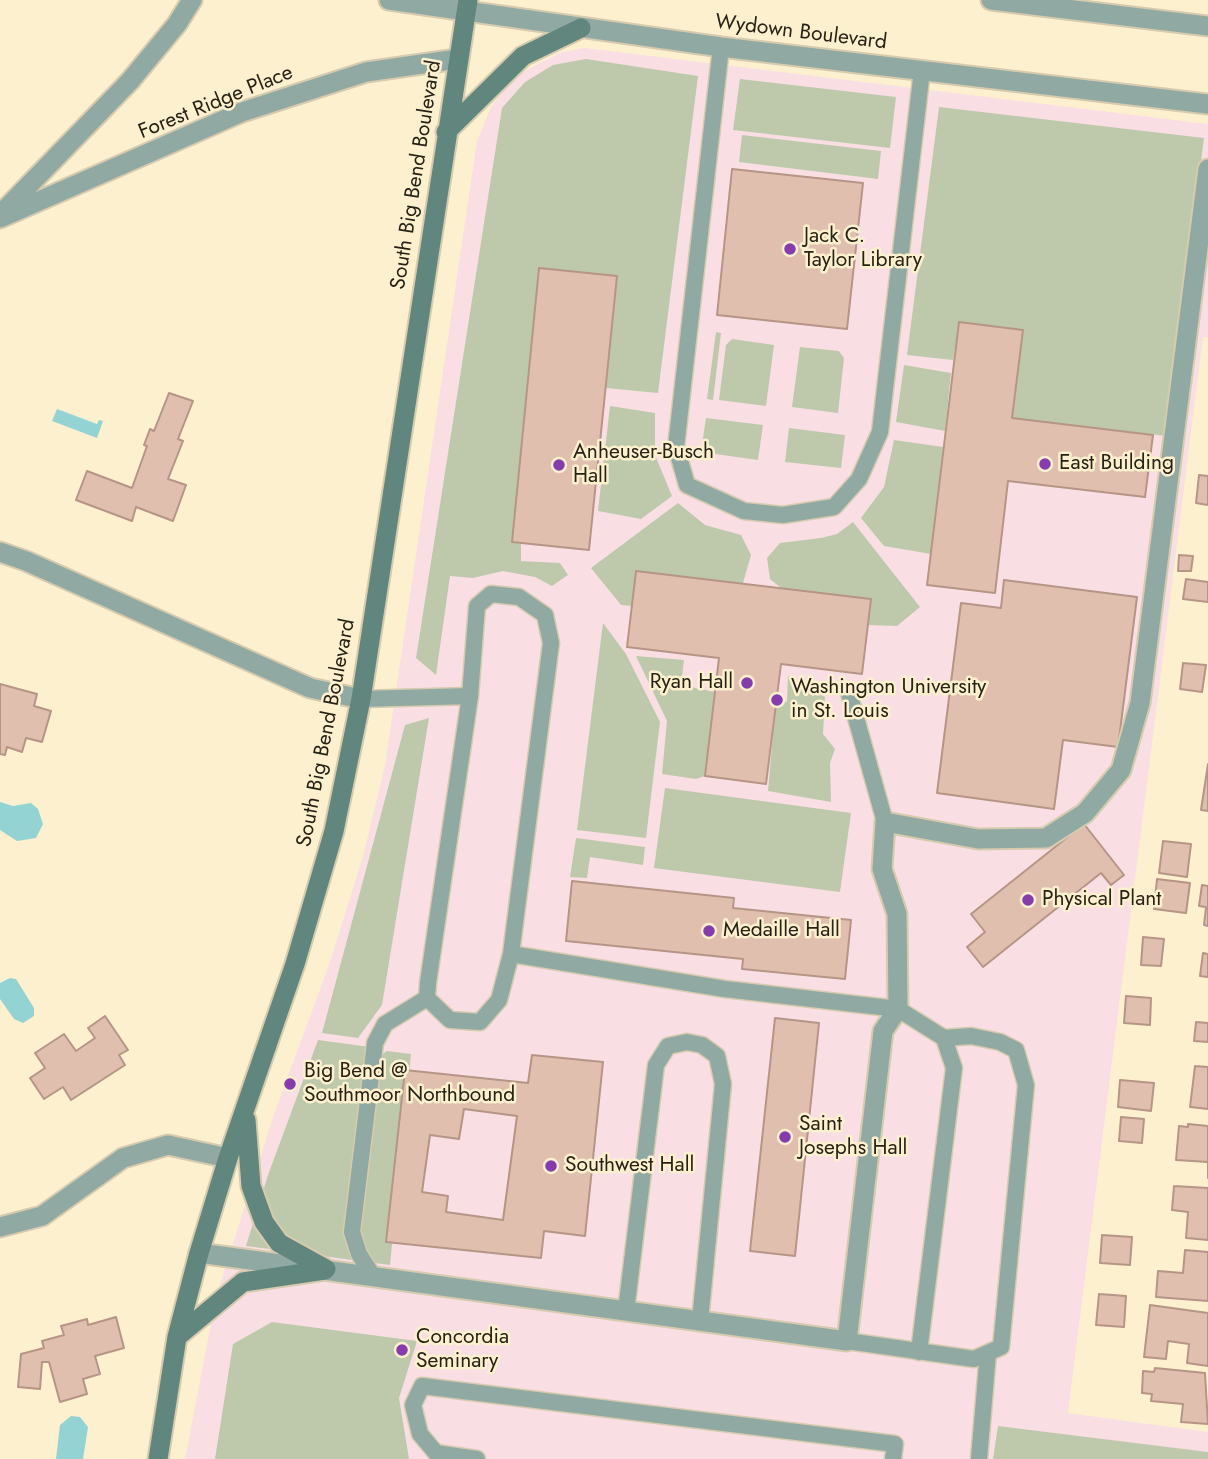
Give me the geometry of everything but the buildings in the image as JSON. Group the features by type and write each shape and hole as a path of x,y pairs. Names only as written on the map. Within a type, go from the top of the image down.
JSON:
{"main road":[{"name":"South Big Bend Boulevard","path":"158,1459 177,1337 199,1253 228,1158 295,964 334,831 361,699 467,6"},
{"path":"446,132 504,71 523,56 582,28"},
{"path":"246,1107 251,1186 264,1222 279,1243 326,1269"},
{"path":"177,1337 243,1282 326,1269"}],"street":[{"name":"Forest Ridge Place","path":"0,217 130,81 177,24 192,0"},
{"name":"Wydown Boulevard","path":"389,0 467,6 582,28 721,47 1208,104"},
{"path":"991,0 1208,26"},
{"name":"Forest Ridge Place","path":"0,217 242,112 366,72 457,59"},
{"path":"199,1253 847,1341 883,1031 898,1009 897,914 882,869 885,822 978,839 1046,838 1084,813 1121,770 1140,703 1208,169"},
{"path":"0,552 26,561 310,688 361,699"},
{"path":"0,1227 42,1216 123,1158 168,1145 228,1158"}],"lane":[{"path":"721,47 676,447 687,485 744,511 783,515 834,507 859,479 880,432 922,70"},
{"path":"373,1276 359,1254 352,1232 375,1043 386,1024 427,998 470,696 477,606 491,594 519,597 545,615 551,643 511,954 499,1000 480,1022 450,1020 427,998"},
{"path":"849,693 885,822"},
{"path":"361,699 470,696"},
{"path":"511,954 725,989 898,1009 944,1038 971,1036 1000,1042 1016,1050 1026,1085 1001,1347 975,1359 847,1341"},
{"path":"919,1352 954,1068 944,1038"},
{"path":"626,1311 656,1065 668,1046 687,1042 702,1045 717,1056 723,1084 700,1321"},
{"path":"979,1459 988,1353"},
{"path":"477,1459 436,1453 420,1434 413,1405 422,1386 895,1444 893,1459"}],"shaded area":[{"name":"Washington University in St. Louis","path":"585,48 1208,124 1208,337 1203,337 1068,1413 1208,1432 1208,1459 185,1459 216,1297 272,1120 330,962 363,856 385,765 477,141 492,105 517,75 562,52"}],"green space":[{"path":"586,59 698,76 658,393 606,388 512,542 521,543 521,561 560,563 568,575 552,586 535,577 503,571 473,578 450,576 436,675 416,658 502,108 525,82 553,65"},
{"path":"740,79 896,97 890,148 733,130"},
{"path":"939,107 1204,138 1166,436 1012,418 1022,330 959,322 953,360 907,355"},
{"path":"742,135 881,151 878,179 739,162"},
{"path":"716,332 721,333 713,400 707,399"},
{"path":"732,339 774,345 766,406 719,400 726,345"},
{"path":"800,347 839,351 844,358 838,413 792,407"},
{"path":"904,365 951,373 945,431 896,422"},
{"path":"610,406 655,413 655,455 672,496 641,519 598,511"},
{"path":"706,418 763,425 758,460 701,452"},
{"path":"789,428 845,435 841,468 785,462"},
{"path":"894,440 943,447 931,554 884,546 861,518 884,487"},
{"path":"678,503 705,525 741,535 751,555 743,583 637,571 632,606 621,605 591,568"},
{"path":"853,522 920,607 897,626 868,625 871,599 781,588 770,579 767,558 780,543 837,534"},
{"path":"603,623 626,654 660,722 646,838 577,830"},
{"path":"636,656 684,660 681,685 715,692 705,776 696,779 662,774 667,721"},
{"path":"788,676 825,697 823,734 835,749 830,763 831,802 768,791 776,699 787,702"},
{"path":"429,718 382,1005 358,1038 322,1033 405,725"},
{"path":"665,788 851,813 840,892 654,868"},
{"path":"576,838 645,847 643,865 590,857 587,878 570,877"},
{"path":"318,1040 370,1047 381,1055 387,1051 411,1054 390,1265 246,1246 268,1175"},
{"path":"272,1322 417,1341 399,1398 409,1459 215,1459 233,1344"},
{"path":"998,1426 1208,1452 1208,1459 993,1459"}],"water":[{"path":"57,409 97,424 99,420 103,421 97,438 52,421"},
{"path":"0,802 13,806 31,803 38,809 43,824 36,838 17,841 0,830"},
{"path":"10,978 16,979 34,1008 34,1016 23,1023 14,1019 0,999 0,983"},
{"path":"71,1416 80,1417 88,1427 83,1459 56,1459 60,1425"}],"place":[{"name":"Jack C. Taylor Library","path":"790,249"},
{"name":"East Building","path":"1045,464"},
{"name":"Anheuser-Busch Hall","path":"559,465"},
{"name":"Ryan Hall","path":"747,683"},
{"name":"Washington University in St. Louis","path":"777,700"},
{"name":"Physical Plant","path":"1028,900"},
{"name":"Medaille Hall","path":"709,931"},
{"name":"Big Bend @ Southmoor Northbound","path":"290,1084"},
{"name":"Saint Josephs Hall","path":"785,1137"},
{"name":"Southwest Hall","path":"551,1166"},
{"name":"Concordia Seminary","path":"402,1350"}]}
